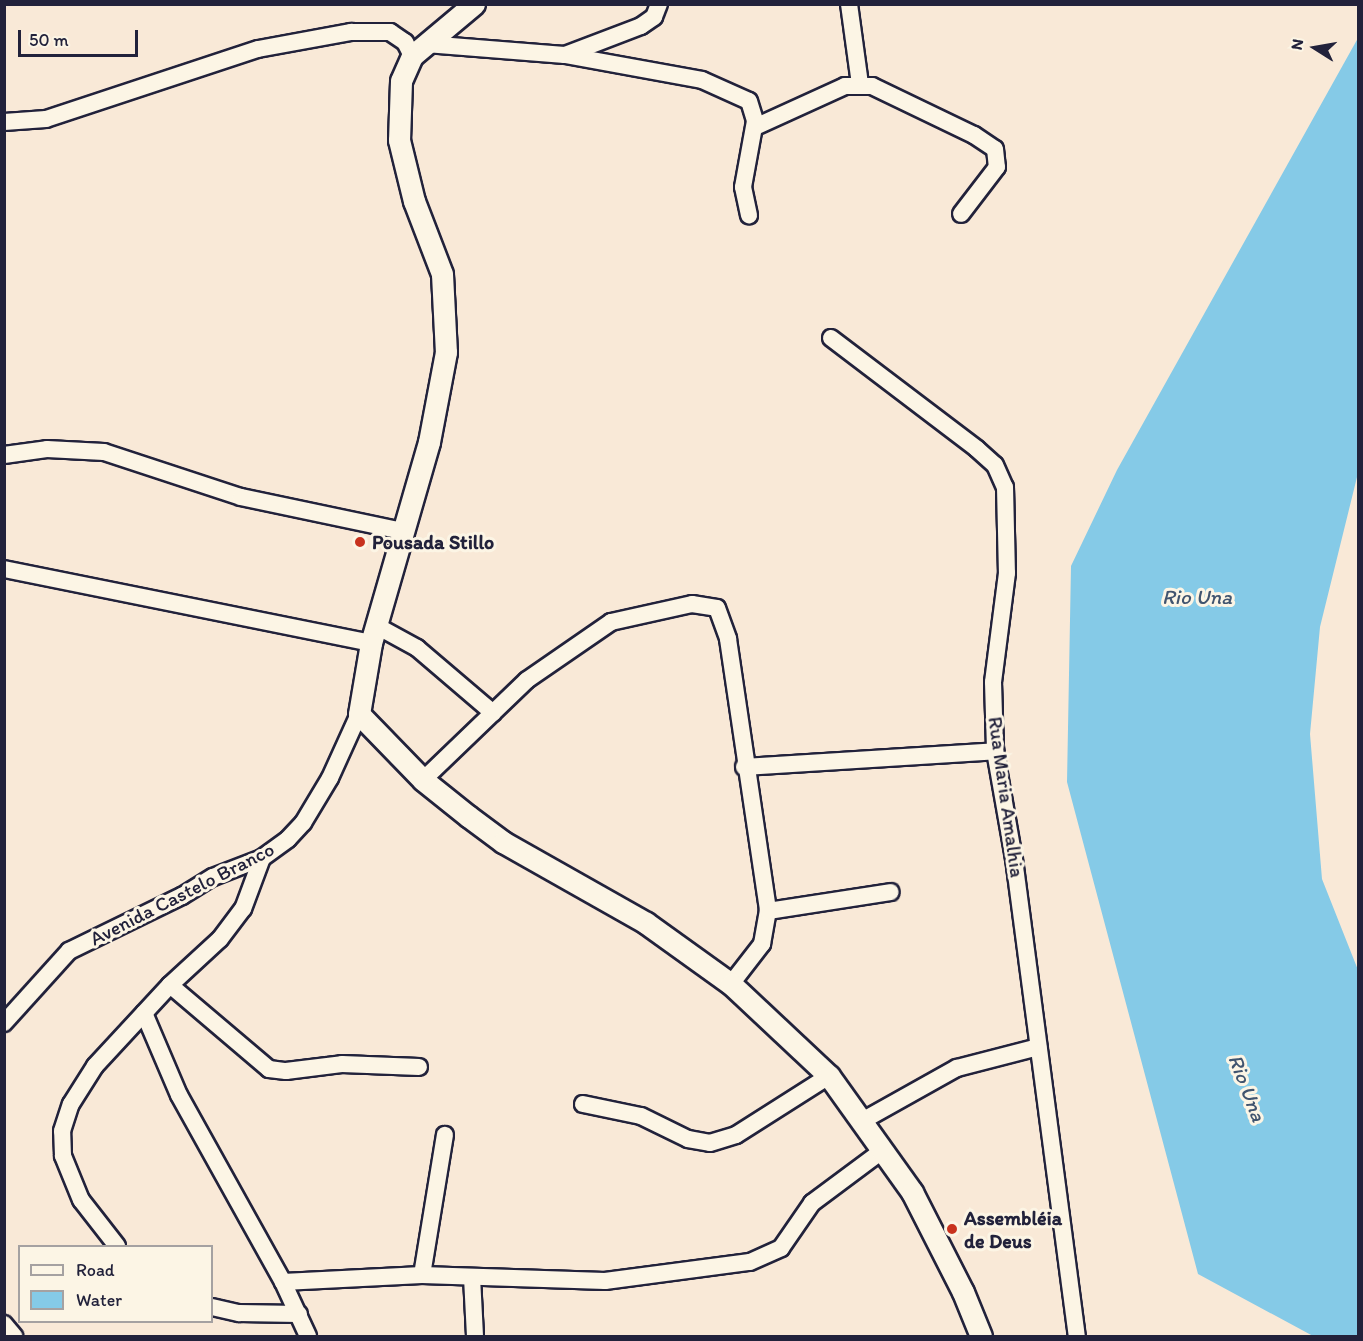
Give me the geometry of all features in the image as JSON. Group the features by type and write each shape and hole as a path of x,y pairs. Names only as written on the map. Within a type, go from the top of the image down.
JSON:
{"street":[{"path":"419,50 474,4"},
{"path":"565,55 641,26 654,16 659,4"},
{"path":"849,4 860,84"},
{"path":"4,122 46,119 258,49 351,32 390,32 419,50 565,55 702,80 749,101 753,106 755,127 743,187 749,214"},
{"name":"Avenida Castelo Branco","path":"4,1023 69,951 182,896 213,877 262,858 303,823 330,778 359,714 373,634 429,442 446,352 442,274 414,201 399,140 397,106 401,81 419,50"},
{"path":"755,127 836,90 860,84 896,97 995,149 997,167 961,214"},
{"name":"Rua Maria Amalhia","path":"831,338 977,449 1001,475 1007,555 993,682 995,751 1014,859 1077,1336"},
{"path":"4,455 47,449 104,452 241,497 403,531"},
{"path":"4,569 373,634 417,648 493,713"},
{"path":"423,780 548,663 611,622 663,608 705,604 721,611 768,911 762,944 731,984"},
{"path":"359,714 423,780 503,842 646,923 731,984 829,1076 912,1192 940,1244 981,1336"},
{"path":"744,767 995,751"},
{"path":"116,1245 81,1200 63,1156 62,1131 71,1104 95,1066 170,985 220,939 243,909 262,858"},
{"path":"768,911 891,892"},
{"path":"170,985 269,1069 286,1071 342,1064 419,1067"},
{"path":"144,1013 178,1095 283,1282 308,1336"},
{"path":"862,1121 957,1068 1038,1047"},
{"path":"583,1104 624,1111 697,1143 710,1143 736,1135 829,1076"},
{"path":"422,1275 446,1135"},
{"path":"283,1282 422,1275 605,1281 750,1262 781,1248 812,1203 882,1150"},
{"path":"472,1277 475,1336"},
{"path":"213,1307 239,1313 298,1314"},
{"path":"4,1324 14,1336"}],"water":[{"name":"Rio Una","path":"1358,38 1358,473 1320,627 1310,734 1322,879 1358,970 1358,1336 1313,1336 1198,1274 1067,782 1071,566 1117,470"}],"place":[{"name":"Pousada Stillo","path":"360,542"},
{"name":"Assembléia de Deus","path":"952,1229"}]}
